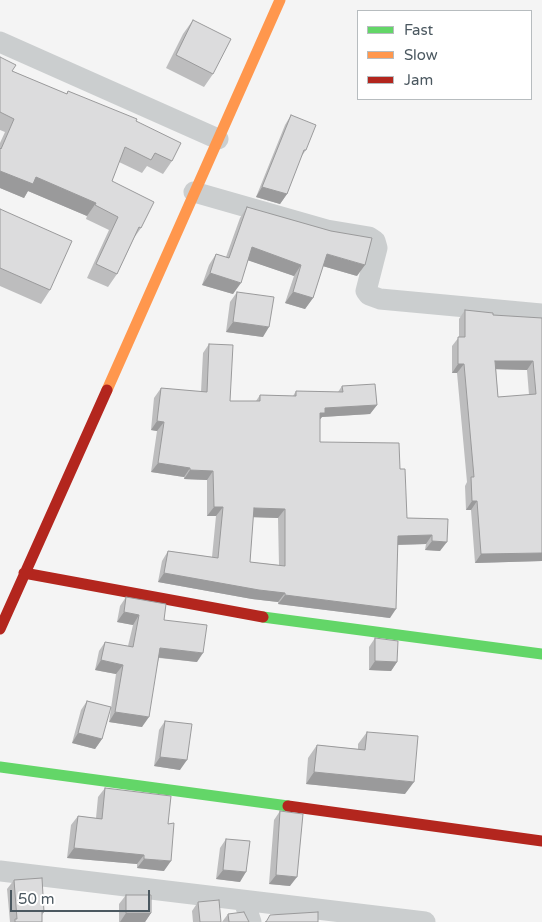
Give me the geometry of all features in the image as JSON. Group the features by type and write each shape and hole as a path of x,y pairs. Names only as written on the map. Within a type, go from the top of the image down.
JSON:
{"street":[{"path":"0,628 280,0"},
{"path":"0,42 218,138"},
{"path":"194,192 327,230 369,238 375,241 377,248 366,291 369,295 380,299 542,314"},
{"path":"24,573 274,619 542,654"},
{"path":"0,767 542,841"},
{"path":"0,871 425,922"},
{"path":"244,901 251,922"}],"building":[{"path":"193,20 231,39 213,74 176,55"},
{"path":"0,57 16,65 12,71 67,94 68,91 137,119 136,121 181,143 172,161 155,153 151,160 125,147 112,181 154,202 141,228 139,227 117,274 96,264 118,217 95,205 96,203 36,177 33,184 0,171 0,148 14,119 0,112"},
{"path":"291,115 316,125 287,194 262,187"},
{"path":"247,207 331,231 372,238 365,265 327,254 313,298 293,292 301,265 252,247 241,283 210,273 216,254 229,258"},
{"path":"0,209 72,241 50,290 0,268"},
{"path":"237,292 274,297 269,327 233,322"},
{"path":"465,310 493,313 493,315 542,318 542,553 481,554 477,501 472,501 471,477 474,477 464,364 458,364 458,337 465,337","holes":["495,361 533,361 536,394 498,397"]},
{"path":"209,344 233,345 230,401 260,401 260,395 296,396 296,391 343,392 342,386 375,384 377,405 325,408 325,413 320,413 320,442 399,443 400,469 405,469 407,518 448,519 447,542 432,541 432,535 398,536 396,609 285,595 285,593 164,573 168,551 218,558 223,507 214,507 213,471 190,470 190,468 158,463 164,422 157,421 161,388 207,392","holes":["254,508 285,509 285,566 250,562"]},
{"path":"126,597 166,604 164,620 207,625 203,653 160,648 149,717 115,712 123,665 101,660 105,642 133,647 139,615 124,612"},
{"path":"375,638 398,641 397,662 375,661"},
{"path":"87,701 111,707 102,739 78,733"},
{"path":"165,721 192,724 187,760 160,757"},
{"path":"367,732 418,736 414,782 314,772 317,745 365,750"},
{"path":"105,788 171,796 168,824 174,823 171,861 144,859 144,855 74,848 78,816 102,819"},
{"path":"280,811 303,814 297,877 276,875"},
{"path":"226,839 250,841 246,872 223,870"},
{"path":"42,878 44,912 42,912 42,922 15,922 15,919 17,919 14,880"},
{"path":"126,895 151,895 151,913 126,913"},
{"path":"219,900 221,922 200,922 198,902"},
{"path":"244,912 249,922 229,922 228,914"},
{"path":"318,912 318,922 266,922 270,915"}],"traffic: fast":[{"path":"263,617 542,654"},
{"path":"0,767 288,806"}],"traffic: slow":[{"path":"107,390 280,0"}],"traffic: jam":[{"path":"0,629 107,390"},
{"path":"24,573 263,617"},
{"path":"288,806 542,841"}]}
